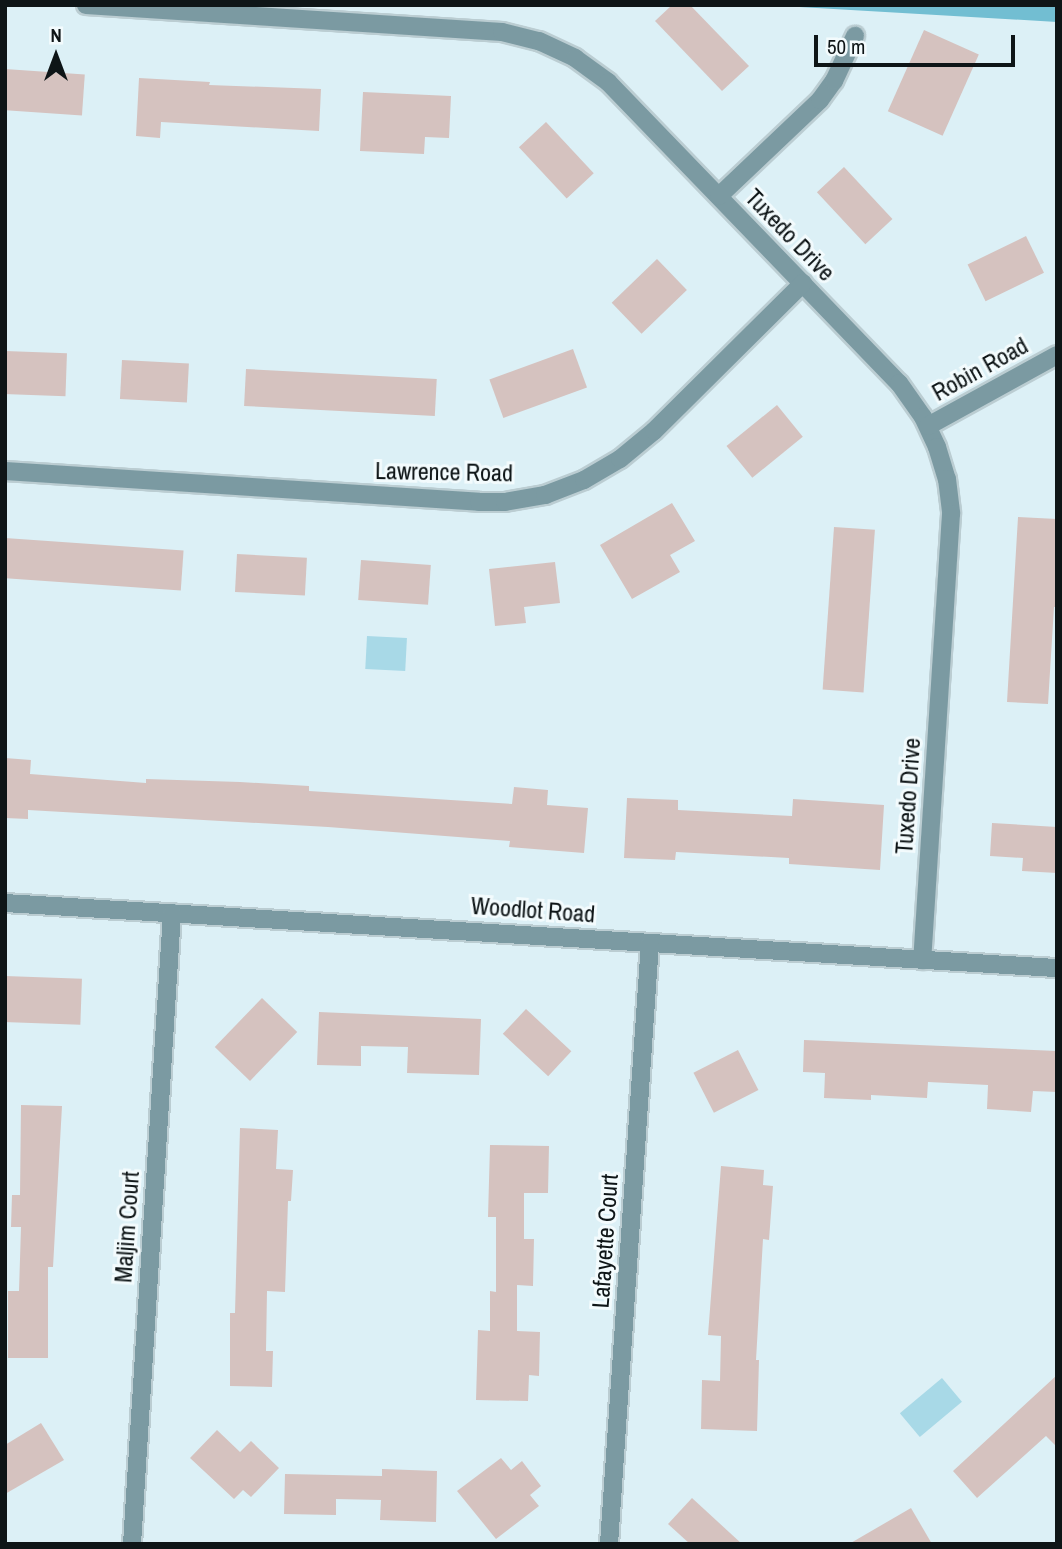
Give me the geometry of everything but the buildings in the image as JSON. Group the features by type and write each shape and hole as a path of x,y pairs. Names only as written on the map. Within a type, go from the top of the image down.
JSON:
{"street":[{"name":"Tuxedo Drive","path":"86,5 502,32 539,41 575,58 608,82 899,383 928,426 947,479 951,514 922,960"},
{"path":"719,196 820,100 834,81 855,36"},
{"name":"Lawrence Road","path":"5,471 479,502 505,502 545,495 584,480 620,459 646,438 803,283"},
{"name":"Robin Road","path":"928,426 1057,355"},
{"name":"Woodlot Road","path":"5,903 1057,968"},
{"name":"Maljim Court","path":"132,1544 172,913"},
{"name":"Lafayette Court","path":"608,1544 650,943"}],"shaded area":[{"path":"765,5 1057,5 1057,22"},
{"path":"367,636 407,638 405,671 365,669"},
{"path":"942,1378 962,1402 920,1437 900,1413"}]}
